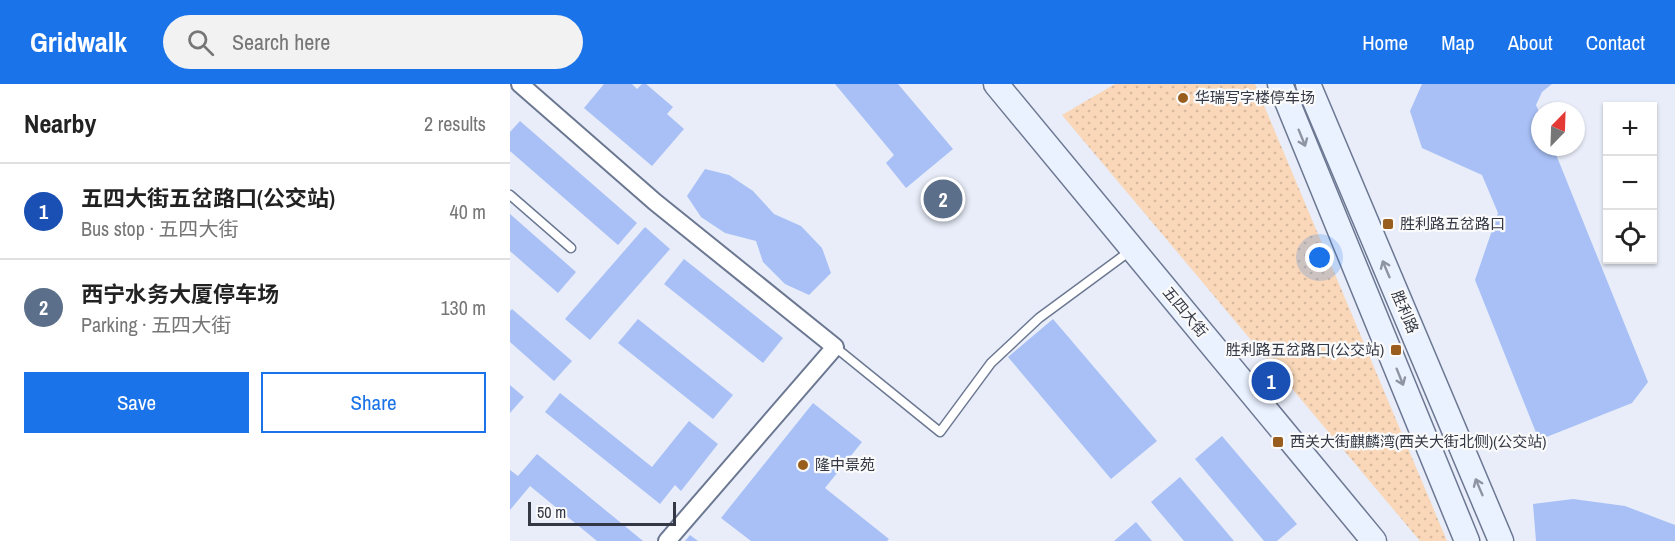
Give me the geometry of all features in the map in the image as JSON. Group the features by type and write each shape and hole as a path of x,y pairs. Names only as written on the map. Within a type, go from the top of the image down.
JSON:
{"main road":[{"name":"五四大街","path":"996,84 1374,541"},
{"name":"胜利路","path":"1306,84 1501,541"},
{"name":"胜利路","path":"1283,91 1467,541"}],"street":[{"path":"520,84 655,202 835,347 667,541"},
{"path":"1283,91 1306,84"}],"lane":[{"path":"510,195 571,248"},
{"path":"835,347 940,432 991,363 1038,318 1133,249"}],"shaded area":[{"path":"1115,84 1255,84 1447,541 1420,541 1062,115"}],"building":[{"path":"604,84 632,84 637,89 642,84 646,84 673,107 667,114 684,129 652,166 584,108"},
{"path":"835,84 898,84 953,149 906,188 886,163 894,155"},
{"path":"1422,84 1552,84 1542,92 1537,102 1531,102 1531,156 1557,156 1648,382 1632,403 1539,440 1475,280 1498,213 1482,175 1422,148 1410,111"},
{"path":"520,121 637,223 618,245 510,151 510,132"},
{"path":"705,169 729,175 753,191 774,214 801,226 822,248 831,273 809,295 785,284 763,262 756,241 725,233 701,217 687,196"},
{"path":"510,214 576,272 558,293 510,251"},
{"path":"645,227 670,249 590,340 565,319"},
{"path":"684,259 783,338 763,363 664,284"},
{"path":"512,309 572,361 554,381 510,342 510,311"},
{"path":"638,319 733,395 713,419 618,343"},
{"path":"1053,319 1157,441 1111,479 1008,357"},
{"path":"510,385 524,397 510,413"},
{"path":"560,393 652,467 689,421 718,444 681,491 675,485 660,504 545,412"},
{"name":"隆中景苑","path":"813,403 862,442 825,488 889,539 887,541 751,541 721,518"},
{"path":"1222,436 1297,524 1277,541 1264,541 1195,459"},
{"path":"537,454 643,541 597,541 530,486 510,510 510,470 518,476"},
{"path":"1180,477 1234,541 1184,541 1151,502"},
{"path":"1573,499 1625,506 1675,525 1675,541 1536,541 1533,504"},
{"path":"1136,522 1152,541 1114,541"},
{"path":"690,535 698,541 685,541"}],"place":[{"name":"华瑞写字楼停车场","path":"1183,98"},
{"name":"西宁水务大厦停车场","path":"943,199"},
{"name":"胜利路五岔路口","path":"1388,224"},
{"name":"胜利路五岔路口(公交站)","path":"1396,350"},
{"name":"五四大街五岔路口(公交站)","path":"1271,381"},
{"name":"西关大街麒麟湾(西关大街北侧)(公交站)","path":"1278,442"},
{"name":"隆中景苑","path":"803,465"}]}
